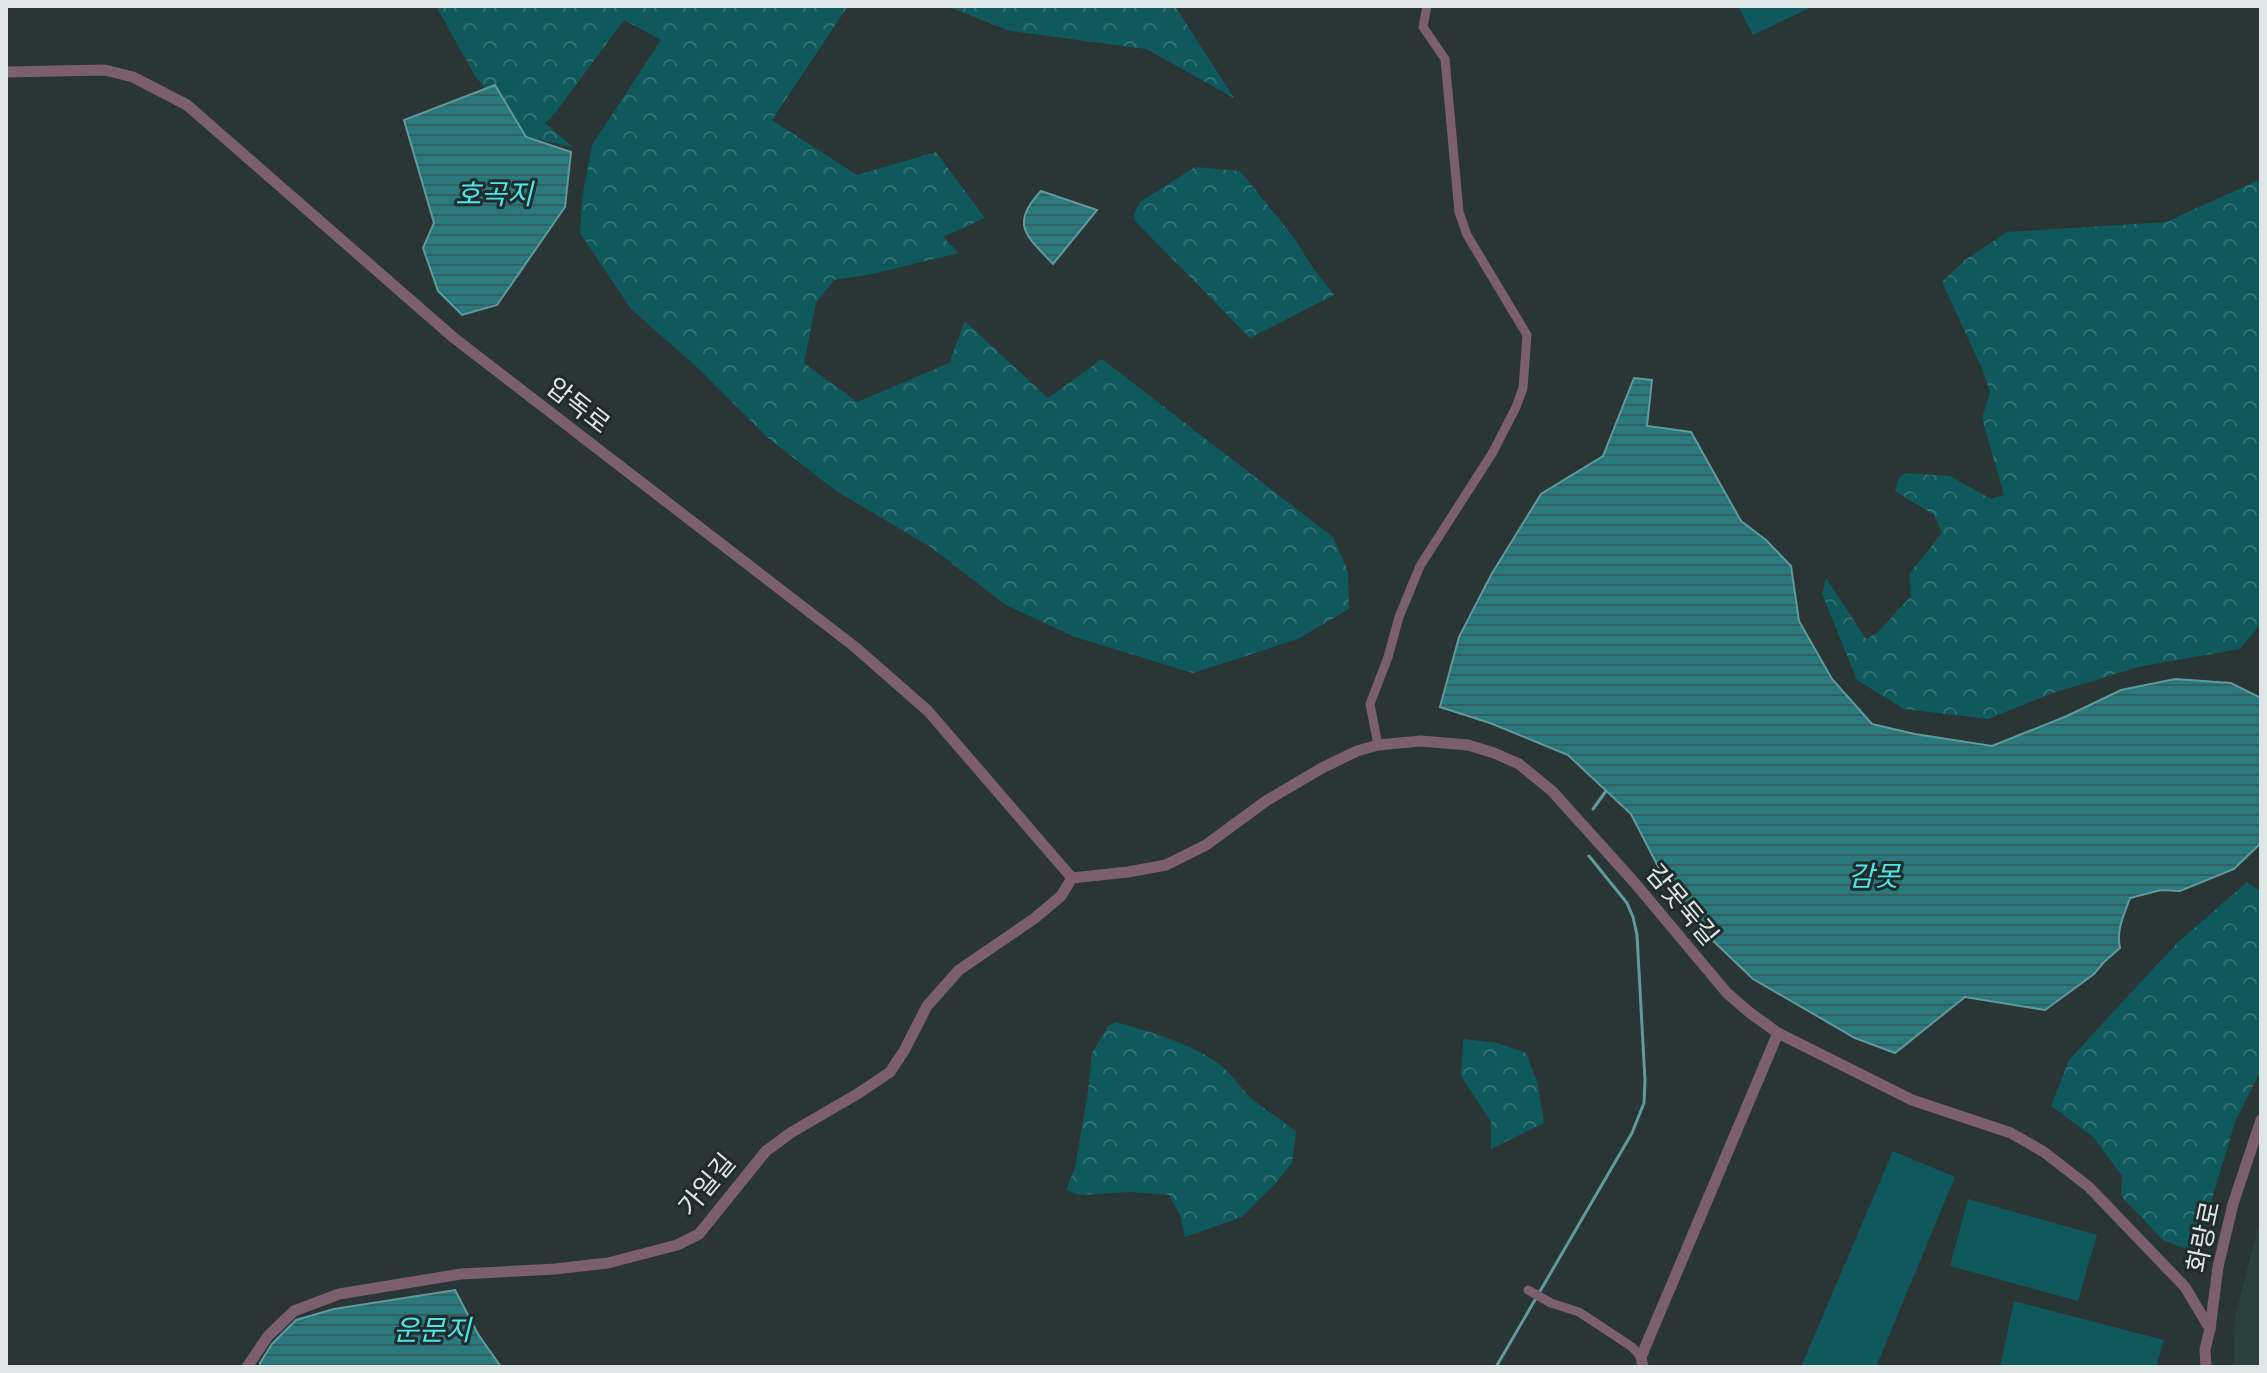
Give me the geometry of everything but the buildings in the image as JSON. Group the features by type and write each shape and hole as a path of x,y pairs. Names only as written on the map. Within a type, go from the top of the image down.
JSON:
{"street":[{"path":"1378,745 1370,704 1399,617 1420,566 1493,452 1516,407 1523,388 1527,335 1467,235 1459,212 1445,59 1423,27 1427,6"},
{"name":"압독로","path":"6,72 105,70 133,77 187,105 454,338 855,647 907,692 928,711 1072,878"},
{"name":"감못둑길","path":"1072,878 1166,865 1206,845 1266,801 1357,751 1378,745 1421,741 1468,745 1494,753 1519,764 1547,786 1581,821 1727,993 1778,1033 1912,1100 2011,1133 2044,1152 2089,1187 2183,1285 2210,1329"},
{"name":"가일길","path":"247,1367 268,1336 294,1311 339,1294 461,1274 608,1263 677,1245 699,1234 766,1151 890,1072 927,1006 959,970 1035,918 1061,896 1072,878"},
{"path":"1642,1362 1778,1033"},
{"name":"화랑로","path":"2206,1367 2205,1350 2218,1267 2233,1204 2261,1120"},
{"path":"1528,1290 1551,1303 1579,1312 1632,1347 1642,1362"}],"shaded area":[{"path":"2261,1216 2261,1367 2234,1367 2235,1317"}],"green space":[{"path":"436,6 848,6 772,120 857,175 936,152 985,218 943,237 959,253 834,280 816,303 804,363 857,402 949,363 965,321 1048,398 1102,359 1333,537 1348,571 1349,609 1298,639 1193,673 1075,637 1006,605 929,546 836,491 768,438 700,370 631,309 580,233 582,198 592,145 661,40 624,20 545,123 573,147 526,137 475,76"},
{"path":"946,6 1175,6 1234,98 1146,49 1010,31"},
{"path":"1738,6 1814,6 1753,35"},
{"path":"1195,167 1240,171 1295,239 1334,295 1250,338 1134,220 1140,202"},
{"path":"2261,179 2261,624 2240,649 2138,667 2050,694 1988,719 1904,709 1857,680 1822,594 1826,578 1866,639 1878,632 1911,596 1909,574 1942,533 1934,515 1895,491 1898,479 1904,473 1950,476 1991,499 2004,495 1982,418 1990,392 1942,282 1965,260 2007,232 2166,222"},
{"path":"2247,882 2261,892 2261,1070 2235,1122 2196,1253 2163,1240 2121,1196 2122,1176 2093,1137 2051,1106 2069,1060 2176,944"},
{"path":"1116,1022 1168,1038 1206,1056 1223,1067 1252,1099 1296,1132 1292,1163 1242,1217 1185,1237 1180,1215 1169,1195 1130,1192 1080,1195 1066,1190 1075,1167 1092,1053 1108,1026"},
{"path":"1463,1039 1498,1043 1526,1053 1538,1085 1544,1123 1491,1149 1491,1122 1461,1076"},
{"path":"1893,1151 1955,1177 1876,1367 1801,1367"},
{"path":"1968,1199 2097,1235 2078,1301 1950,1266"},
{"path":"2014,1301 2164,1340 2156,1367 2000,1367"}],"water":[{"name":"호곡지","path":"495,85 526,137 571,152 565,207 497,305 462,315 438,291 423,248 434,223 404,120"},
{"path":"1041,191 1097,210 1053,264 1025,230 1026,213"},
{"name":"감못","path":"1634,378 1652,380 1647,426 1691,432 1741,521 1766,540 1791,566 1799,621 1832,679 1872,724 1992,746 2121,690 2175,679 2231,683 2261,698 2261,843 2234,869 2180,891 2161,890 2130,898 2120,929 2120,948 2094,974 2045,1010 1965,997 1895,1053 1855,1038 1753,979 1707,935 1666,882 1631,814 1568,755 1490,723 1440,707 1459,637 1491,575 1541,494 1603,456"},
{"name":"운문지","path":"455,1290 478,1334 501,1367 260,1367 272,1344 296,1320 334,1309"}],"waterway":[{"path":"1593,809 1606,791"},
{"path":"1496,1367 1632,1133 1644,1103 1637,935 1633,917 1627,903 1589,856"}]}
